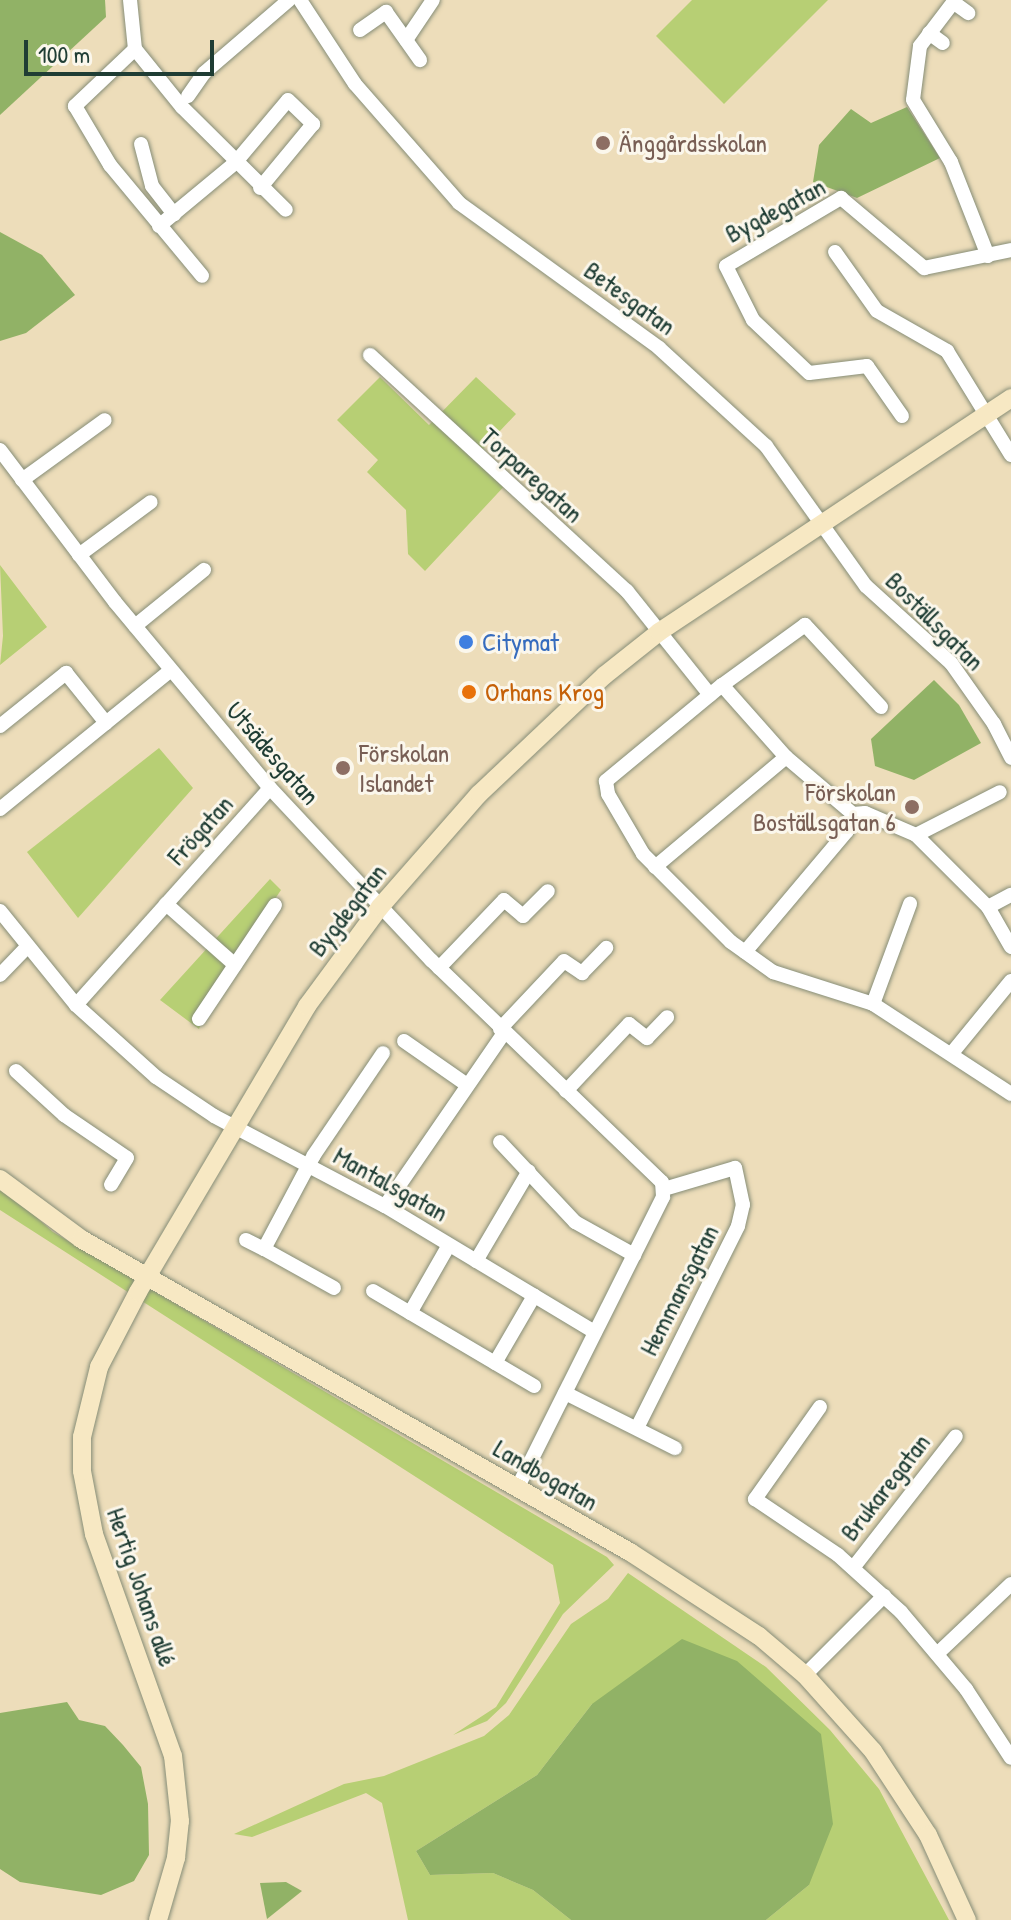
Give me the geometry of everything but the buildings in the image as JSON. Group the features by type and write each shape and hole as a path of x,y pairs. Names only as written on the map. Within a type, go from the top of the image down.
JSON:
{"street":[{"path":"130,0 135,49 235,163 286,210"},
{"path":"188,96 204,73 289,0"},
{"name":"Betesgatan","path":"300,0 338,60 394,133 459,203 706,386 766,446 819,522"},
{"path":"406,40 433,0"},
{"path":"968,13 954,1 920,46 913,100 951,162 988,256"},
{"path":"360,30 386,12 420,60"},
{"path":"929,33 943,43"},
{"path":"135,49 75,106 110,165 202,276"},
{"path":"159,226 235,163 288,100 313,124 260,188"},
{"path":"141,144 152,186 174,214"},
{"name":"Bygdegatan","path":"902,416 867,366 819,375 792,359 753,320 726,266 841,198 924,268 1011,250"},
{"path":"835,252 877,311 947,351 1011,455"},
{"name":"Torparegatan","path":"370,355 627,591 659,632"},
{"name":"Bygdegatan","path":"146,1277 232,1127 307,1006 380,907 479,794 659,632 819,522 1011,398"},
{"path":"22,480 105,420"},
{"name":"Utsädesgatan","path":"0,450 170,671 270,788 380,907"},
{"path":"79,555 151,502"},
{"name":"Boställsgatan","path":"819,522 866,586 951,663 994,724 1011,758"},
{"path":"135,626 204,570"},
{"path":"881,707 805,625 722,685 606,781 632,839 704,919 745,952 773,972 873,1004 1011,1094"},
{"path":"659,632 710,695"},
{"path":"2,804 170,671"},
{"path":"0,726 66,673 106,723"},
{"path":"722,685 786,757 853,814 865,813 916,835 988,907 1011,947"},
{"path":"655,867 786,757"},
{"name":"Frögatan","path":"76,1005 270,788"},
{"path":"916,835 1000,792"},
{"path":"745,952 847,831 853,814"},
{"path":"439,968 504,900 523,916 548,891"},
{"path":"988,907 1011,895"},
{"name":"Frögatan","path":"166,904 235,965"},
{"path":"873,1004 910,904"},
{"path":"199,1019 275,905"},
{"path":"380,907 502,1031 657,1176 664,1189 517,1489"},
{"name":"Mantalsgatan","path":"0,911 76,1005 131,1058 232,1127 385,1206 595,1332"},
{"path":"0,975 28,946"},
{"path":"385,1206 502,1031 564,961 582,973 606,948"},
{"path":"952,1053 1011,981"},
{"path":"566,1091 629,1024 647,1038 667,1017"},
{"path":"404,1041 467,1085"},
{"name":"Mantalsgatan","path":"264,1249 309,1166 383,1053"},
{"path":"16,1071 64,1115 127,1158 111,1185"},
{"path":"500,1142 575,1222 634,1255"},
{"name":"Hemmansgatan","path":"637,1428 738,1226 742,1188 734,1163 664,1189"},
{"path":"476,1261 529,1171"},
{"name":"Landbogatan","path":"0,1179 81,1239 710,1600 805,1675 903,1792 967,1920"},
{"path":"246,1240 334,1288"},
{"name":"Mantalsgatan","path":"410,1313 449,1245"},
{"name":"Hertig Johans allé","path":"146,1277 99,1367 82,1437 82,1471 94,1534 173,1756 177,1848 158,1920"},
{"path":"373,1291 534,1386"},
{"path":"495,1363 534,1296"},
{"path":"565,1393 675,1448"},
{"name":"Brukaregatan","path":"820,1407 751,1496 853,1568 884,1596 937,1654 1011,1758"},
{"name":"Brukaregatan","path":"853,1568 956,1436"},
{"path":"937,1654 1011,1584"},
{"path":"805,1675 884,1596"}],"green space":[{"path":"0,0 105,0 106,17 0,115"},
{"path":"692,0 828,0 724,104 656,36"},
{"path":"907,107 940,158 857,198 813,182 819,145 851,109 871,123"},
{"path":"0,232 42,255 75,295 26,333 0,341"},
{"path":"380,377 429,425 476,377 516,414 482,450 511,479 425,571 408,554 406,510 367,472 378,460 337,420"},
{"path":"0,565 47,627 0,665 3,636"},
{"path":"934,680 959,705 981,743 914,780 875,766 871,739"},
{"path":"159,748 193,788 78,918 27,852"},
{"path":"270,879 281,890 194,1019 201,1024 199,1029 160,1000"},
{"path":"0,1185 53,1232 607,1557 614,1565 563,1614 506,1703 487,1721 453,1735 496,1707 560,1603 553,1565 0,1210"},
{"path":"628,1573 766,1667 830,1730 879,1789 949,1920 766,1920 809,1885 592,1704 537,1775 416,1851 430,1875 493,1873 533,1890 571,1920 408,1920 382,1803 366,1793 252,1837 234,1834 344,1784 384,1776 484,1736 509,1715 571,1624 608,1599"},
{"path":"682,1639 737,1661 821,1734 833,1824 809,1885 766,1920 571,1920 533,1890 493,1873 430,1875 416,1851 537,1775 592,1704"},
{"path":"67,1702 79,1720 105,1726 141,1767 148,1804 149,1855 134,1881 101,1895 20,1882 0,1869 0,1713"},
{"path":"286,1882 302,1891 267,1919 260,1883"}],"place":[{"name":"Änggårdsskolan","path":"603,143"},
{"name":"Citymat","path":"466,642"},
{"name":"Orhans Krog","path":"469,692"},
{"name":"Förskolan Islandet","path":"343,768"},
{"name":"Förskolan Boställsgatan 6","path":"912,807"}]}
